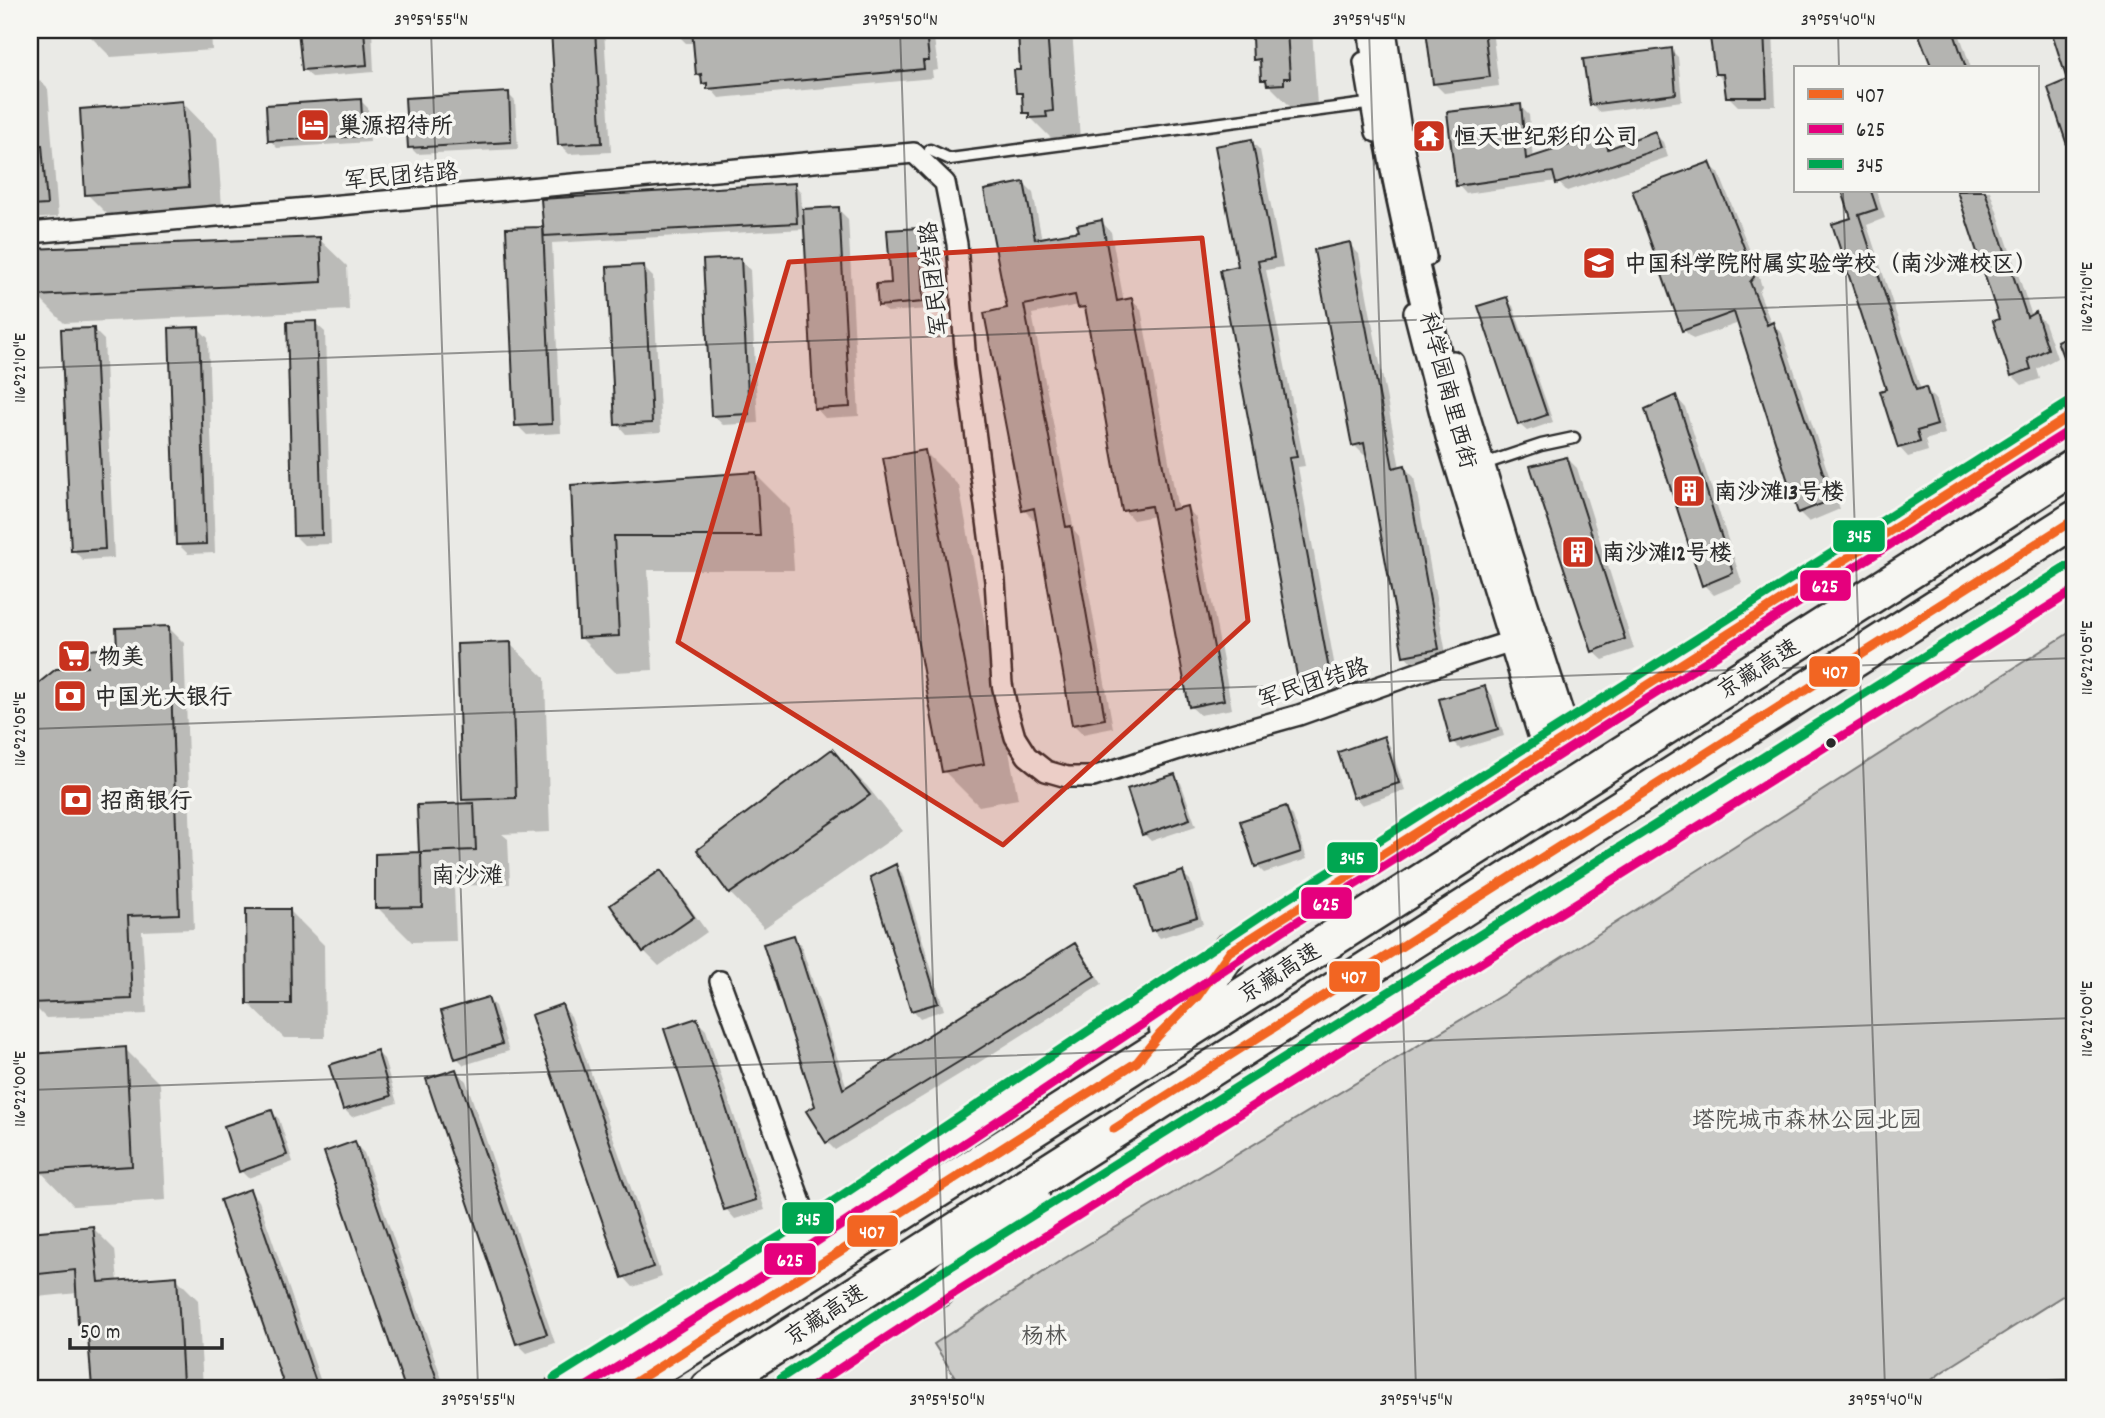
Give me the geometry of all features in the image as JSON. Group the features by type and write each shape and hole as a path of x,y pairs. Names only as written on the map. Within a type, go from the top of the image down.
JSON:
{"highway":[{"name":"京藏高速","path":"626,1388 2075,466"},
{"name":"京藏高速","path":"709,1388 2075,519"},
{"path":"2011,561 2075,541"},
{"path":"1137,1062 1159,1035 1198,996 1229,952"},
{"path":"804,1235 1061,1111"},
{"path":"938,1289 1090,1145"}],"main road":[{"path":"561,1388 804,1235 1229,952 2075,412"},
{"path":"788,1388 938,1289 2075,576"}],"street":[{"path":"1360,30 1383,102"},
{"name":"科学园南里西街","path":"1372,30 1383,102 1434,343 1470,470 1557,742"},
{"path":"1383,102 1386,30"},
{"name":"军民团结路","path":"30,233 914,153 945,183 957,244 966,363 995,581 1002,684 1007,712 1016,737 1027,756 1046,771 1067,777 1093,777 1182,748 1299,715 1523,638"},
{"path":"720,981 804,1235"}],"lane":[{"path":"930,150 950,159 1383,102"},
{"path":"1470,470 1541,445 1574,438"}],"highlighted area":[{"path":"1202,238 1248,621 1003,845 678,642 789,262"}],"green space":[{"name":"塔院城市森林公园北园","path":"2075,629 2075,1288 1921,1388 962,1388 934,1344 1060,1261 1517,986"}],"building":[{"path":"298,30 364,30 367,65 302,70"},
{"path":"551,30 595,30 602,143 558,145"},
{"path":"692,30 926,30 929,61 923,61 924,69 707,89 707,83 702,84 701,74 696,75"},
{"path":"1018,30 1047,30 1053,111 1046,112 1047,117 1029,118 1029,113 1023,113 1022,93 1016,93 1014,70 1020,70"},
{"path":"1257,30 1287,30 1290,78 1284,78 1284,84 1267,85 1266,80 1261,80 1260,59 1253,60 1252,37 1258,36"},
{"path":"1426,30 1484,30 1490,77 1433,84"},
{"path":"1709,30 1764,30 1767,97 1726,97 1723,74 1715,74"},
{"path":"1917,30 1953,30 1965,66 1931,66"},
{"path":"2051,30 2075,30 2075,160 2072,160 2048,88 2067,80"},
{"path":"1672,48 1676,94 1590,105 1583,59"},
{"path":"509,92 511,142 408,148 405,98"},
{"path":"361,99 363,136 268,141 266,105"},
{"path":"183,101 189,187 85,195 80,109"},
{"path":"1521,104 1526,159 1603,134 1608,149 1655,131 1661,148 1556,184 1553,172 1456,186 1447,112"},
{"path":"1252,139 1274,258 1258,261 1297,457 1289,458 1331,680 1299,686 1220,270 1238,266 1215,146"},
{"path":"30,145 42,145 47,205 30,206"},
{"path":"1710,162 1754,277 1750,282 1767,325 1773,322 1832,500 1798,513 1734,312 1682,331 1632,190"},
{"path":"1024,182 1035,239 1079,231 1077,225 1102,220 1117,301 1132,298 1171,510 1187,506 1224,700 1189,707 1151,506 1122,511 1085,307 1078,308 1075,295 1024,305 1066,527 1071,526 1105,719 1072,725 1034,508 1022,511 984,313 1007,308 984,190"},
{"path":"795,183 797,223 544,236 541,199"},
{"path":"1842,192 1871,192 1877,209 1859,215 1916,390 1926,387 1937,425 1917,431 1920,442 1898,448 1880,391 1886,389 1832,224 1851,218"},
{"path":"1957,192 1985,192 2027,317 2036,312 2048,349 2028,359 2031,369 2011,376 1993,321 1999,319"},
{"path":"839,207 850,407 814,409 803,209"},
{"path":"543,227 552,424 515,426 506,228"},
{"path":"919,228 923,302 878,306 876,284 891,283 887,230"},
{"path":"320,237 322,282 35,296 31,249"},
{"path":"1350,242 1393,468 1405,465 1439,649 1403,656 1364,443 1352,446 1314,250"},
{"path":"741,258 749,414 711,416 703,260"},
{"path":"644,265 652,423 615,425 607,267"},
{"path":"1507,297 1547,415 1518,425 1478,306"},
{"path":"316,321 322,535 293,536 287,322"},
{"path":"199,327 206,544 176,545 169,328"},
{"path":"94,328 105,549 71,551 61,329"},
{"path":"2075,332 2075,384 2074,385 2057,341"},
{"name":"南沙滩13号楼","path":"1676,395 1733,573 1702,586 1645,409"},
{"path":"925,450 984,764 942,772 883,458"},
{"name":"南沙滩12号楼","path":"1567,457 1625,639 1592,652 1530,466"},
{"path":"756,472 760,536 614,536 619,636 578,638 571,485"},
{"path":"169,626 179,914 128,916 132,999 30,1003 30,727 32,696 36,685 56,669 87,667 86,650 117,648 116,628"},
{"path":"511,642 516,798 462,800 457,644"},
{"path":"1485,686 1498,729 1451,743 1439,699"},
{"path":"1384,736 1399,783 1353,798 1338,752"},
{"path":"832,749 870,795 729,894 697,850"},
{"path":"1175,774 1190,819 1142,835 1127,789"},
{"path":"474,803 476,850 421,852 422,907 375,908 375,854 419,852 417,805"},
{"path":"1286,806 1301,852 1255,867 1240,821"},
{"path":"896,864 938,1003 911,1011 870,877"},
{"path":"661,870 694,917 643,952 610,905"},
{"path":"1183,871 1197,917 1151,931 1137,886"},
{"path":"246,909 290,909 291,1004 247,1004"},
{"path":"794,935 843,1089 1075,943 1095,976 826,1143 806,1111 815,1106 763,944"},
{"path":"488,997 502,1044 455,1059 441,1011"},
{"path":"562,1004 653,1267 622,1278 531,1015"},
{"path":"697,1018 756,1200 724,1210 664,1029"},
{"path":"126,1047 132,1166 38,1172 31,1054"},
{"path":"377,1050 391,1096 343,1110 329,1065"},
{"path":"456,1069 547,1334 516,1344 426,1079"},
{"path":"272,1110 287,1155 239,1172 224,1126"},
{"path":"355,1141 440,1388 405,1388 324,1152"},
{"path":"250,1189 318,1388 285,1388 220,1200"},
{"path":"93,1226 99,1282 177,1276 183,1383 137,1388 92,1388 87,1323 78,1324 75,1270 30,1275 30,1232"}],"transit line":[{"name":"345","path":"554,1378 790,1230 1268,911 2068,403"},
{"name":"407","path":"626,1388 1137,1062 1159,1035 1198,996 1229,952 2075,413"},
{"name":"625","path":"584,1388 804,1250 1282,931 2075,427"},
{"name":"407","path":"1114,1129 2075,519"},
{"name":"345","path":"781,1378 931,1279 2068,566"},
{"name":"625","path":"810,1388 945,1299 2075,590"}],"place":[{"name":"巢源招待所","path":"313,125"},
{"name":"恒天世纪彩印公司","path":"1429,136"},
{"name":"中国科学院附属实验学校（南沙滩校区）","path":"1599,263"},
{"name":"南沙滩13号楼","path":"1689,491"},
{"name":"南沙滩12号楼","path":"1578,552"},
{"name":"物美","path":"74,656"},
{"name":"中国光大银行","path":"70,696"},
{"name":"招商银行","path":"76,800"}],"district":[{"name":"南沙滩","path":"467,875"}],"park label":[{"name":"杨林","path":"1044,1335"}]}
